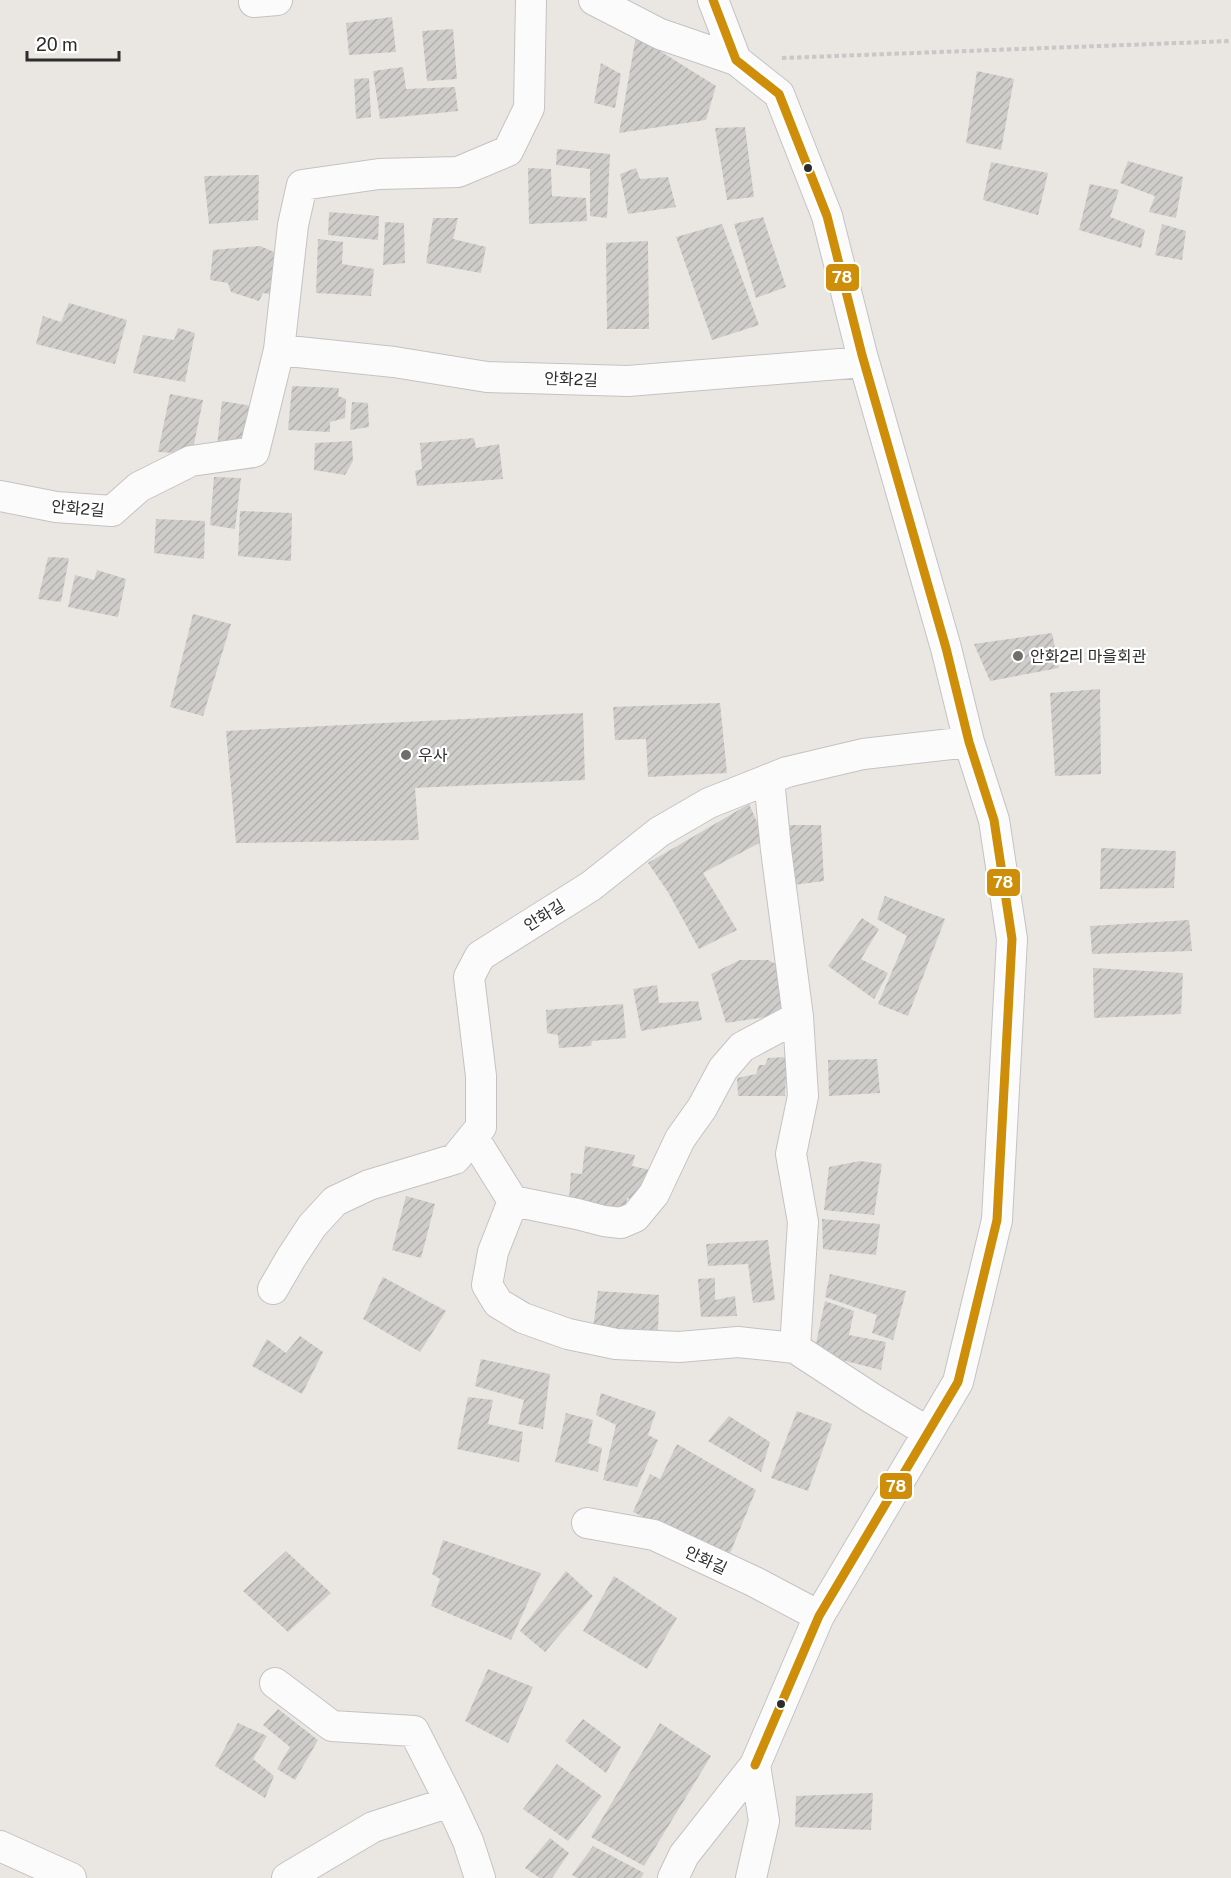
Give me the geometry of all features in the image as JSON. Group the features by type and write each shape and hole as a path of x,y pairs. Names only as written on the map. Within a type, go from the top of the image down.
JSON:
{"street":[{"name":"안화2길","path":"0,496 56,507 112,512 139,487 191,461 254,452 279,350 293,225 302,185 379,174 458,172 508,151 529,108 531,0"},
{"path":"594,0 660,34 736,60 779,94 827,216 864,362 946,648 969,742 994,820 1012,939 997,1220 958,1382 819,1616 755,1765 684,1855 673,1878"},
{"path":"713,0 736,60"},
{"name":"안화2길","path":"279,350 394,362 487,377 628,381 864,362"},
{"name":"안화길","path":"273,1290 312,1226 335,1201 369,1185 455,1160 481,1127 481,1076 469,977 480,956 591,886 659,832 709,802 787,772 863,754 969,742"},
{"path":"769,779 798,1017 803,1096 791,1154 803,1222 795,1348"},
{"path":"473,1137 513,1201 621,1223 635,1217 654,1194 680,1139 702,1108 723,1069 742,1047 798,1017"},
{"path":"513,1201 493,1252 487,1285 498,1303 523,1318 568,1334 616,1344 679,1347 738,1342 795,1348 873,1399 928,1431"},
{"name":"안화길","path":"587,1523 654,1535 755,1582 819,1616"},
{"path":"275,1683 332,1726 414,1731 468,1841 480,1878"},
{"path":"751,1878 764,1821 755,1765"},
{"path":"287,1878 373,1827 450,1802"},
{"path":"0,1846 71,1878"}],"path":[{"path":"736,60 1231,41"}],"building":[{"path":"392,17 396,52 349,55 346,23"},
{"path":"453,29 457,79 427,81 422,31"},
{"path":"636,36 716,86 706,120 619,133"},
{"path":"601,63 621,74 615,108 594,103"},
{"path":"403,67 406,89 455,87 458,111 380,119 373,71"},
{"path":"977,71 1014,79 1001,150 966,143"},
{"path":"369,78 371,117 356,119 354,79"},
{"path":"745,127 754,197 727,200 715,128"},
{"path":"557,149 610,154 607,218 590,216 590,169 556,165"},
{"path":"1128,161 1183,177 1176,218 1149,212 1155,196 1120,183"},
{"path":"991,162 1048,173 1038,215 983,200"},
{"path":"528,168 551,169 552,196 586,198 587,221 529,224"},
{"path":"636,168 640,179 668,177 676,207 628,214 620,174"},
{"path":"259,175 258,220 209,224 204,176"},
{"path":"1090,184 1119,190 1110,217 1145,230 1141,248 1079,230"},
{"path":"329,212 379,216 378,240 328,235"},
{"path":"763,217 786,287 756,298 734,224"},
{"path":"433,218 458,218 453,239 486,247 481,273 426,263"},
{"path":"385,222 404,223 405,263 383,265"},
{"path":"722,224 759,325 712,340 676,237"},
{"path":"1162,224 1186,231 1182,260 1155,255"},
{"path":"318,239 343,242 342,264 374,269 371,296 316,293"},
{"path":"648,241 649,329 607,329 606,243"},
{"path":"260,246 281,255 275,295 263,293 259,301 231,292 228,283 210,280 213,250"},
{"path":"69,303 127,320 115,364 36,344 43,316 61,322"},
{"path":"178,328 195,333 185,382 133,373 143,335 174,340"},
{"path":"292,386 339,388 338,396 346,399 345,418 330,422 330,432 288,430"},
{"path":"170,394 203,400 192,454 158,452"},
{"path":"222,401 252,406 245,448 217,446"},
{"path":"352,402 368,403 369,427 350,430"},
{"path":"474,438 476,448 499,444 503,479 417,486 415,471 422,469 420,443"},
{"path":"352,441 353,461 345,475 314,470 315,443"},
{"path":"214,477 241,478 235,529 210,525"},
{"path":"240,511 292,513 291,561 238,556"},
{"path":"156,519 205,521 204,559 154,553"},
{"path":"48,557 69,558 61,602 38,599"},
{"path":"97,570 126,579 118,617 68,607 75,575 94,580"},
{"path":"193,614 231,624 203,716 170,707"},
{"name":"안화2리 마을회관","path":"1052,633 1059,668 990,681 974,644"},
{"path":"1100,689 1101,774 1055,776 1050,693"},
{"path":"720,703 727,773 648,777 646,739 615,740 613,707"},
{"name":"우사","path":"583,713 585,780 415,788 419,840 236,843 226,731"},
{"path":"749,804 765,840 703,873 737,930 699,949 668,892 648,863"},
{"path":"789,825 821,825 824,881 793,885"},
{"path":"1101,848 1176,851 1174,888 1100,889"},
{"path":"885,896 945,919 908,1016 878,1004 907,936 877,919"},
{"path":"862,918 879,929 861,959 888,973 874,999 828,966"},
{"path":"1189,920 1192,951 1092,954 1090,926"},
{"path":"740,960 768,960 782,967 786,1014 726,1023 711,974"},
{"path":"1093,968 1183,973 1181,1014 1094,1018"},
{"path":"657,985 659,1003 698,1001 702,1020 641,1031 633,989"},
{"path":"623,1004 626,1038 592,1041 591,1046 559,1048 558,1035 547,1033 546,1010"},
{"path":"787,1057 785,1096 738,1096 737,1078 756,1074 759,1065 765,1065 768,1058"},
{"path":"877,1059 880,1093 829,1096 828,1060"},
{"path":"585,1146 635,1155 632,1166 651,1170 641,1201 627,1198 625,1212 569,1198 571,1173 582,1174"},
{"path":"860,1161 882,1164 874,1215 824,1210 829,1167"},
{"path":"406,1196 435,1204 421,1258 392,1250"},
{"path":"822,1219 880,1224 876,1255 823,1249"},
{"path":"768,1240 775,1300 753,1303 748,1264 708,1266 706,1244"},
{"path":"830,1274 906,1291 893,1340 872,1333 877,1315 825,1297"},
{"path":"383,1277 446,1311 420,1352 363,1319"},
{"path":"715,1278 715,1300 735,1296 737,1316 701,1317 698,1279"},
{"path":"598,1291 659,1295 658,1333 593,1328"},
{"path":"825,1301 854,1311 849,1335 886,1342 881,1370 814,1353"},
{"path":"300,1336 323,1352 302,1394 252,1366 267,1339 286,1353"},
{"path":"481,1359 550,1374 543,1429 518,1424 524,1400 475,1386"},
{"path":"601,1393 656,1412 648,1435 658,1440 637,1487 603,1480 616,1425 596,1415"},
{"path":"468,1397 493,1400 488,1424 523,1432 519,1462 457,1449"},
{"path":"797,1411 832,1424 808,1491 771,1478"},
{"path":"566,1413 593,1420 588,1443 602,1448 598,1472 555,1462"},
{"path":"729,1416 770,1442 761,1472 708,1441"},
{"path":"677,1444 756,1490 728,1558 633,1512 650,1474 660,1479"},
{"path":"443,1540 541,1573 511,1640 431,1606 440,1579 432,1574"},
{"path":"286,1551 331,1593 288,1632 243,1591"},
{"path":"566,1571 593,1596 545,1652 520,1631"},
{"path":"614,1576 677,1618 647,1669 583,1631"},
{"path":"488,1669 533,1687 508,1743 465,1721"},
{"path":"278,1709 318,1740 295,1780 277,1769 290,1747 263,1725"},
{"path":"583,1719 621,1747 606,1773 565,1741"},
{"path":"238,1723 267,1736 253,1759 274,1776 265,1798 215,1766"},
{"path":"660,1723 711,1756 644,1866 591,1837"},
{"path":"557,1764 602,1796 568,1841 523,1809"},
{"path":"873,1793 871,1830 795,1827 796,1796"},
{"path":"550,1838 569,1853 552,1878 540,1878 525,1868"},
{"path":"593,1846 644,1873 641,1878 577,1878 572,1875"}],"transit line":[{"name":"78","path":"713,0 736,60 779,94 827,216 862,355 946,648 969,742 994,820 1012,939 997,1220 958,1382 819,1616 755,1765"}],"place":[{"name":"안화2리 마을회관","path":"1018,656"},
{"name":"우사","path":"406,755"}]}
